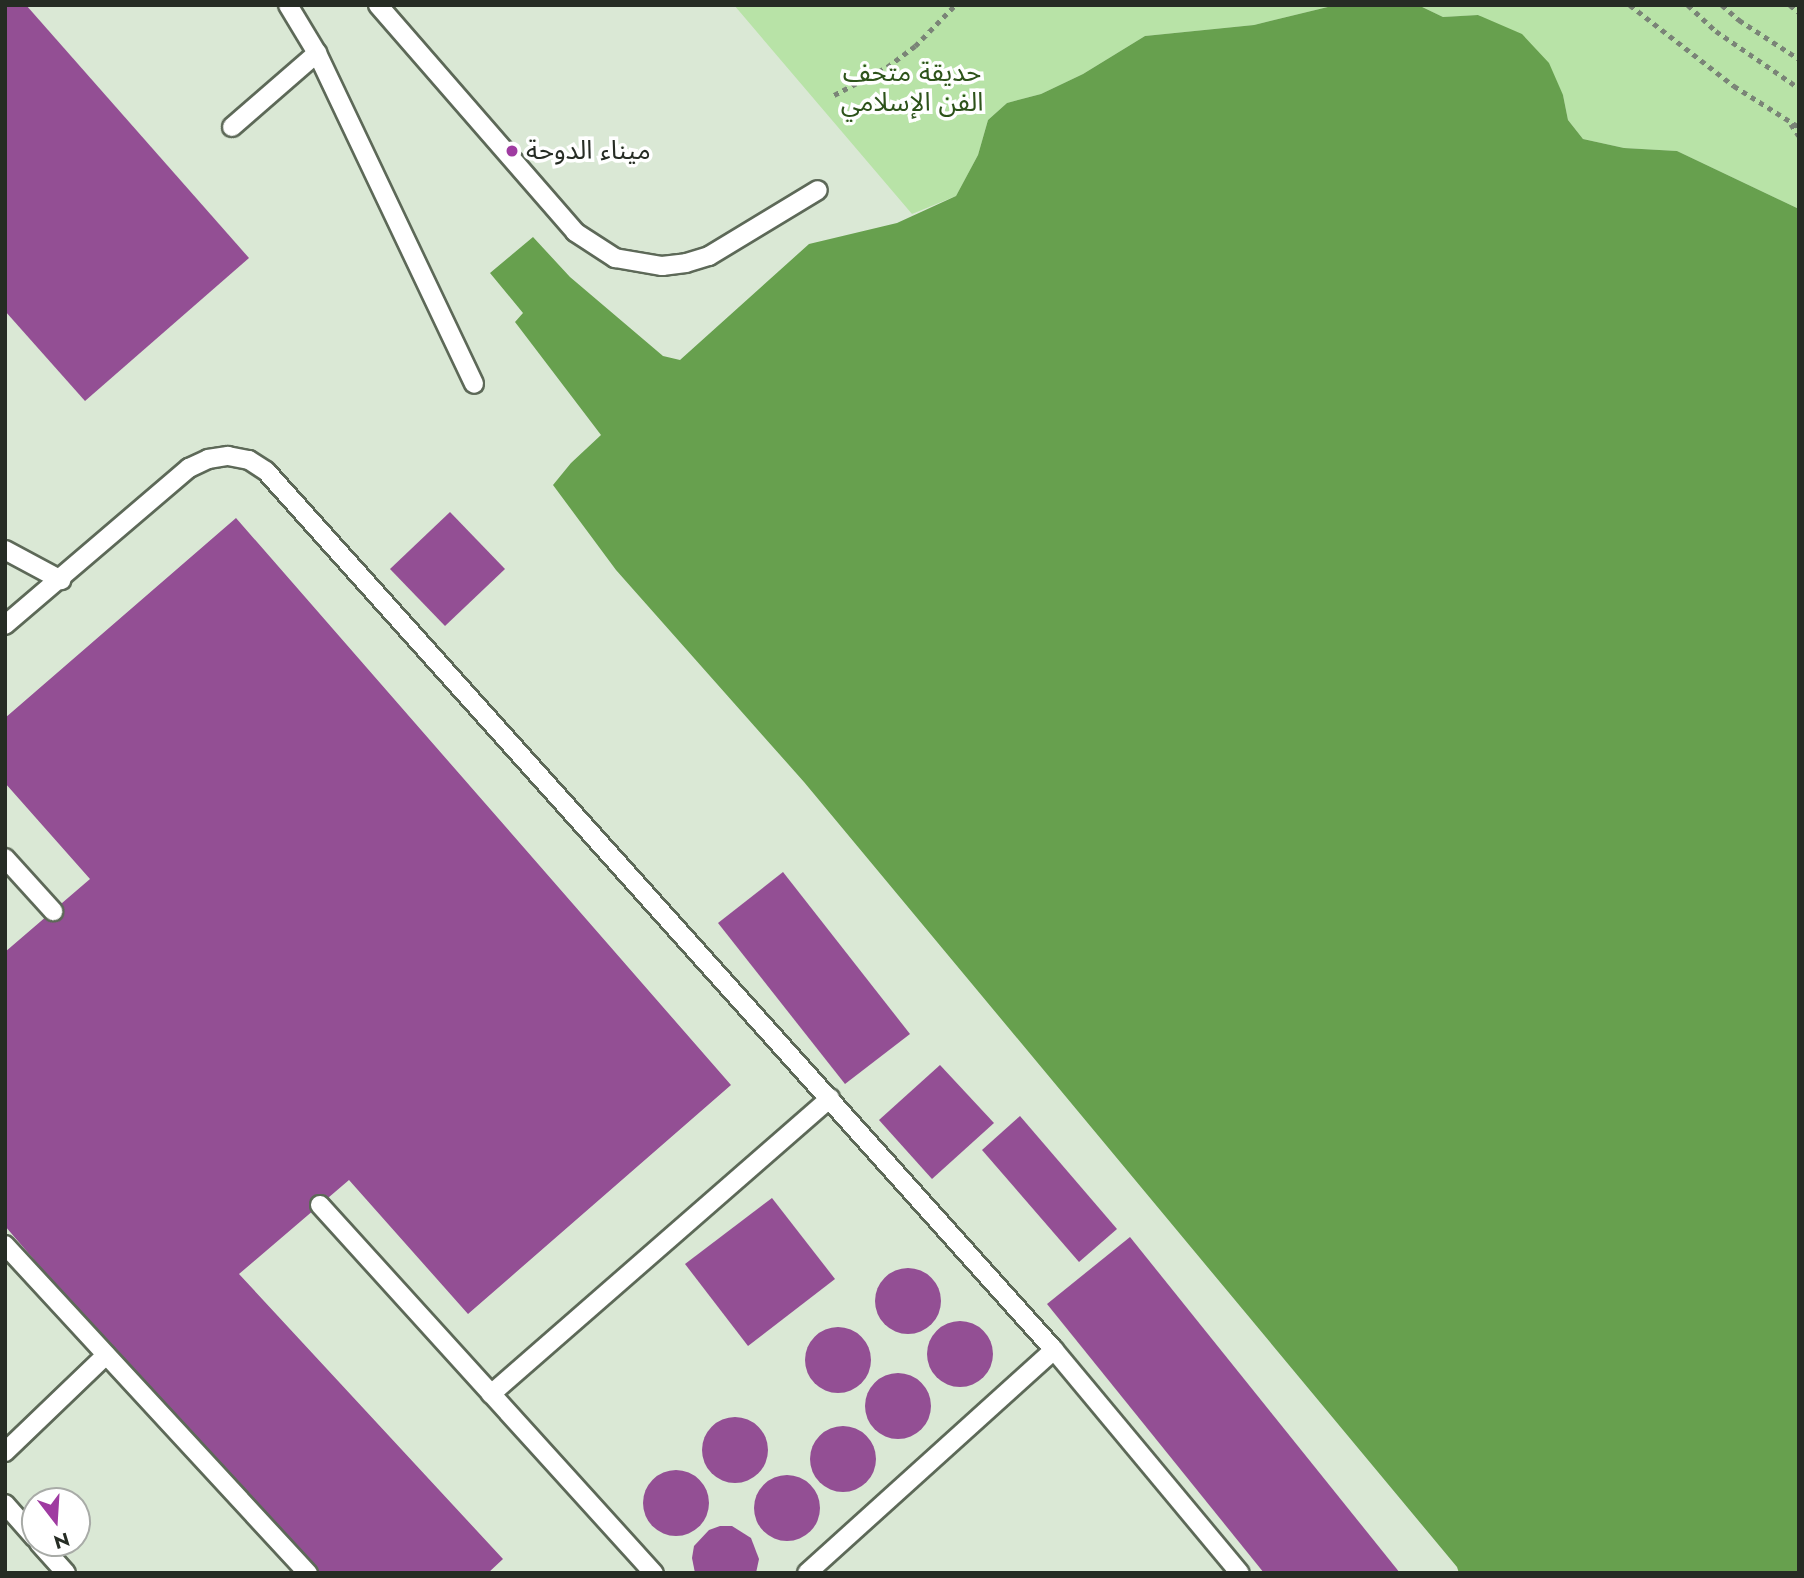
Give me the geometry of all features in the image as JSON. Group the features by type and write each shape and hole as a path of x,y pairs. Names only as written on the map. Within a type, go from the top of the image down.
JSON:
{"lane":[{"path":"288,5 317,53 474,384"},
{"path":"378,5 575,232 615,258 638,264 686,263 730,245 818,190"},
{"path":"232,127 317,53"},
{"path":"5,625 61,580 189,468 208,459 228,456 248,460 266,471 1054,1350 1240,1573"},
{"path":"5,550 61,580"},
{"path":"5,858 53,911"},
{"path":"491,1394 830,1098"},
{"path":"320,1205 654,1573"},
{"path":"5,1245 307,1573"},
{"path":"807,1573 1054,1350"},
{"path":"5,1452 106,1355"},
{"path":"5,1504 21,1522"},
{"path":"52,1557 66,1573"}],"path":[{"path":"834,96 887,67 915,46 955,5"},
{"path":"1630,5 1734,86 1799,127"},
{"path":"1688,5 1716,31 1799,88"},
{"path":"1722,5 1739,20 1799,59"},
{"path":"1790,5 1799,12"},
{"path":"1790,123 1799,136"}],"green space":[{"name":"حديقة متحف الفن الإسلامي","path":"734,5 1336,5 1254,25 1145,36 1083,74 1041,94 1007,103 988,120 978,155 956,196 912,214"},
{"path":"1418,5 1799,5 1799,209 1677,151 1624,148 1583,139 1568,120 1563,95 1479,15 1443,17"}],"shaded area":[{"path":"1336,5 1418,5 1443,17 1478,15 1522,34 1549,63 1563,95 1568,120 1583,139 1624,148 1677,151 1799,209 1799,1573 1459,1573 1457,1567 804,782 616,570 553,485 571,463 601,435 515,322 523,313 490,273 533,237 570,277 663,356 680,360 809,244 897,223 956,196 978,155 988,120 1007,103 1041,94 1083,74 1145,36 1254,25"}],"building":[{"path":"5,5 26,5 249,258 85,401 5,311"},
{"path":"450,512 505,569 445,626 390,569"},
{"path":"236,518 731,1085 468,1314 349,1180 239,1274 503,1559 488,1573 319,1573 128,1369 5,1226 5,952 90,879 5,783 5,718"},
{"path":"783,872 910,1034 845,1084 718,923"},
{"path":"940,1065 994,1123 932,1179 879,1120"},
{"path":"1020,1116 1117,1229 1079,1262 982,1150"},
{"path":"772,1198 835,1279 748,1346 685,1264"},
{"path":"1130,1237 1400,1573 1264,1573 1047,1304"},
{"path":"902,1268 914,1268 932,1277 939,1288 939,1314 932,1325 921,1332 902,1334 889,1329 880,1320 875,1307 875,1295 880,1282 889,1273"},
{"path":"953,1321 967,1321 979,1326 988,1335 993,1354 991,1367 984,1378 967,1387 953,1387 941,1382 932,1373 927,1361 927,1347 932,1335 941,1326"},
{"path":"832,1327 844,1327 862,1336 869,1347 869,1373 862,1384 851,1391 832,1393 819,1388 810,1379 805,1366 805,1354 810,1341 819,1332"},
{"path":"891,1373 905,1373 917,1378 926,1387 931,1406 929,1419 922,1430 905,1439 891,1439 879,1434 870,1425 865,1413 865,1399 870,1387 879,1378"},
{"path":"728,1417 742,1417 754,1422 763,1431 768,1450 766,1463 759,1474 742,1483 728,1483 716,1478 707,1469 702,1457 702,1443 707,1431 716,1422"},
{"path":"837,1426 849,1426 867,1435 874,1446 874,1472 867,1483 856,1490 837,1492 824,1487 815,1478 810,1465 810,1453 815,1440 824,1431"},
{"path":"669,1470 683,1470 695,1475 704,1484 709,1503 707,1516 700,1527 683,1536 669,1536 657,1531 648,1522 643,1510 643,1496 648,1484 657,1475"},
{"path":"780,1475 794,1475 806,1480 815,1489 820,1508 818,1521 811,1532 794,1541 780,1541 768,1536 759,1527 754,1515 754,1501 759,1489 768,1480"},
{"path":"732,1526 751,1538 759,1559 756,1573 695,1573 692,1558 694,1546 709,1530"}],"place":[{"name":"ميناء الدوحة","path":"512,151"}]}
